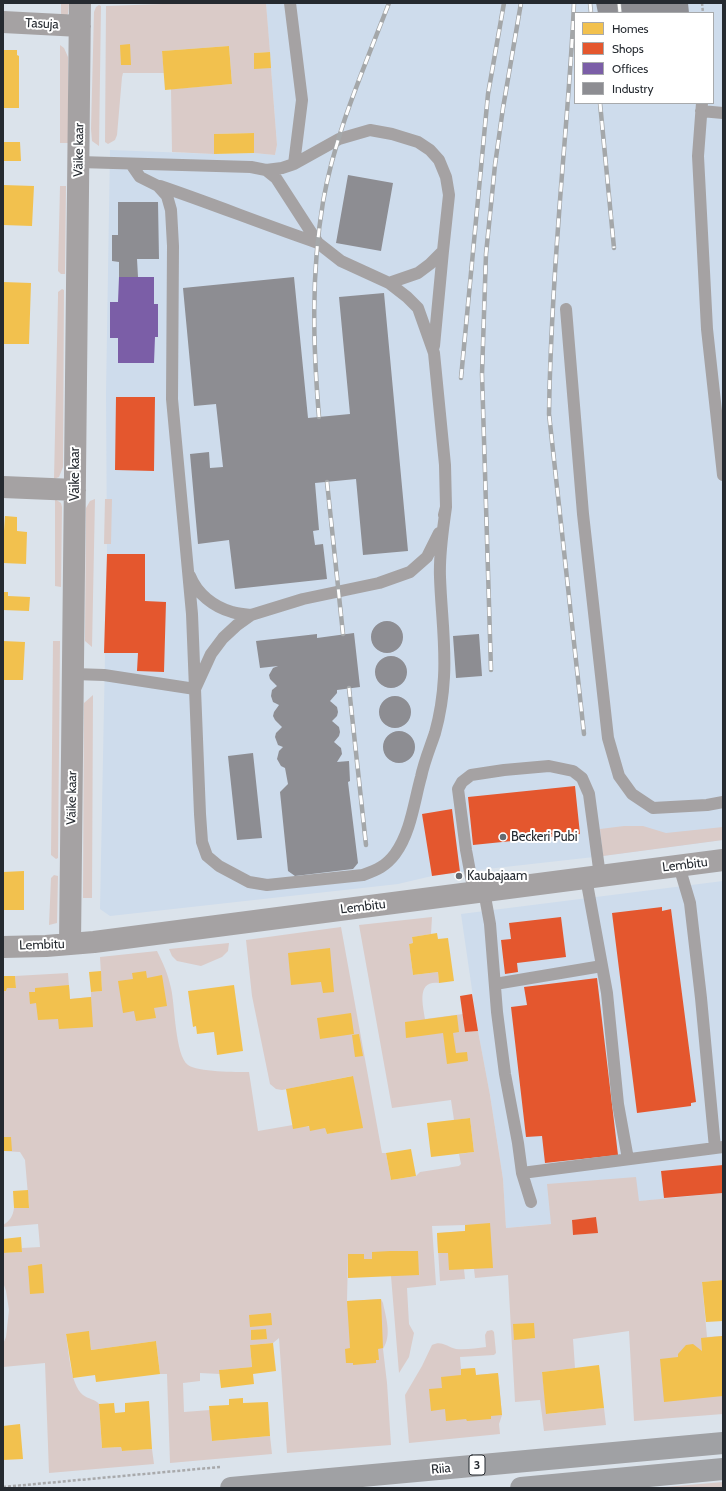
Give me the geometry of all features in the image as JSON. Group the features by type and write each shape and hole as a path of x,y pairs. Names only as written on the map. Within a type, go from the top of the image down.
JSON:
{"highway":[{"name":"Riia","path":"231,1488 723,1443"},
{"path":"521,1488 723,1469"}],"street":[{"name":"Väike kaar","path":"70,944 80,3"},
{"name":"Tasuja","path":"3,22 80,26"},
{"path":"3,488 75,490"},
{"name":"Lembitu","path":"3,947 70,944 723,860"}],"lane":[{"path":"290,3 302,100 294,164"},
{"path":"723,113 701,107 698,156 707,329 723,475"},
{"path":"79,162 235,166 266,170 282,168 294,164 340,139 370,130 392,134 418,142 430,150 439,160 446,177 449,195 434,353 445,465 446,507 440,562 444,676 442,702 435,733 426,758 414,807 404,836 396,852 385,865 363,875 268,885 249,882 218,866 207,856 202,842 192,614 172,398 173,246 171,210 167,196 158,186"},
{"path":"131,164 140,177 158,186 218,206 318,243"},
{"path":"266,170 276,178 318,243 340,261 389,283 418,308 434,353"},
{"path":"389,283 418,273 443,251"},
{"path":"566,309 583,514 608,738 619,776 632,794 653,808 707,805 723,802"},
{"path":"195,689 211,654 223,638 251,615 303,599 379,583 410,572 427,557 438,537 446,507"},
{"path":"188,569 192,580 201,594 210,601 233,613 251,615"},
{"path":"74,674 111,676 195,689"},
{"path":"531,1202 522,1173 505,1074 490,924 466,850 458,789 462,782 471,775 549,766 573,771 582,778 589,794 593,877 602,966 607,993 618,1104 628,1159"},
{"path":"522,1173 719,1147 690,903 679,866"},
{"path":"495,984 602,966"}],"shaded area":[{"path":"61,3 69,3 68,14 61,19"},
{"path":"191,3 266,3 270,52 254,53 254,68 271,68 277,145 275,155 254,153 253,133 214,134 214,154 172,152 171,89 232,84 229,46 162,51 164,73 123,73 117,135 115,140 108,144 105,142 106,6"},
{"path":"266,3 723,3 723,840 603,856 460,872 432,876 398,884 110,916 100,909 107,554 106,393 110,150 214,154 254,153 275,155 277,145"},
{"path":"99,5 101,6 99,146 92,141 91,129 94,12 96,7"},
{"path":"60,45 64,48 68,57 68,143 60,143"},
{"path":"60,186 66,186 65,274 61,274 58,271"},
{"path":"62,289 64,290 63,467 59,477 54,479 58,292"},
{"path":"55,499 61,503 62,507 61,587 55,586"},
{"path":"95,499 92,647 85,641 86,508 90,501"},
{"path":"105,499 112,499 111,544 104,544"},
{"path":"53,641 60,641 58,858 56,859 51,855"},
{"path":"93,695 92,898 83,898 84,703"},
{"path":"624,826 643,826 666,833 723,827 723,840 603,856 600,829"},
{"path":"54,875 58,876 57,923 49,925 51,878"},
{"path":"723,881 723,1193 622,1203 572,1220 572,1222 506,1228 503,1179 478,1031 461,914"},
{"path":"432,917 431,934 412,937 413,943 409,944 413,975 438,972 439,983 427,985 424,989 422,1001 425,1019 463,1014 465,1032 478,1031 503,1179 506,1228 551,1224 547,1184 636,1177 639,1201 723,1193 723,1280 702,1282 707,1337 722,1336 723,1414 634,1421 629,1331 573,1339 575,1368 542,1372 547,1414 604,1408 606,1425 544,1431 540,1400 515,1402 508,1275 475,1278 474,1269 464,1269 465,1279 440,1281 437,1233 465,1231 465,1225 432,1226 436,1285 407,1288 409,1324 414,1333 409,1357 399,1373 391,1276 372,1259 364,1259 364,1254 348,1255 347,1301 381,1299 387,1320 388,1332 386,1344 383,1349 391,1445 287,1453 279,1338 273,1343 250,1345 252,1367 220,1370 220,1374 200,1373 200,1381 183,1383 184,1412 210,1410 212,1441 270,1436 272,1454 170,1463 167,1374 160,1374 156,1341 91,1350 89,1332 66,1335 75,1383 83,1395 99,1404 102,1448 121,1447 122,1451 152,1449 154,1464 49,1473 45,1363 3,1367 3,1344 6,1337 9,1310 3,1282 3,1253 22,1252 22,1248 40,1247 38,1224 3,1227 3,1225 11,1218 14,1208 29,1207 25,1160 20,1152 3,1151 3,991 6,991 7,988 16,988 15,976 68,973 70,999 91,997 91,992 102,991 100,957 157,951 170,983 180,1051 188,1065 208,1070 249,1072 258,1131 293,1125 325,1128 327,1134 362,1127 352,1076 282,1090 276,1089 270,1084 252,996 246,940 341,927 382,1153 386,1153 391,1180 416,1176 420,1172 459,1166 461,1164 459,1154 474,1152 470,1118 454,1120 451,1100 392,1108 359,925","holes":["596,1217 597,1233 573,1235 572,1220"]},
{"path":"229,943 228,951 222,957 201,966 177,961 172,956 169,949"},
{"path":"492,1330 494,1332 496,1353 494,1355 460,1357 461,1369 475,1368 476,1375 498,1373 502,1415 499,1424 500,1434 409,1443 405,1395 432,1345 439,1343 456,1349 486,1347 485,1335 487,1331"},
{"path":"723,1482 723,1488 654,1488"}],"building: Homes":[{"path":"130,44 131,65 121,65 120,45"},
{"path":"229,46 232,84 165,90 162,51"},
{"path":"3,50 17,50 17,55 19,56 19,108 3,108"},
{"path":"270,52 271,68 254,69 254,53"},
{"path":"254,133 254,153 214,154 214,134"},
{"path":"3,142 20,142 21,161 3,161"},
{"path":"3,185 34,186 32,226 3,225"},
{"path":"3,282 31,283 29,344 3,344"},
{"path":"5,516 17,517 17,531 27,532 26,564 3,563 3,531"},
{"path":"3,592 8,592 8,596 30,597 29,611 3,610"},
{"path":"3,641 25,642 23,680 3,680"},
{"path":"24,871 24,910 3,910 3,872"},
{"path":"437,933 438,939 448,938 454,981 439,983 438,972 413,975 409,944 413,943 412,937"},
{"path":"330,948 334,992 323,993 321,982 291,985 288,953"},
{"path":"101,971 102,991 91,992 89,972"},
{"path":"146,971 147,978 162,975 167,1006 154,1008 156,1018 136,1021 134,1011 123,1013 118,981 133,979 132,973"},
{"path":"3,976 15,976 16,988 7,988 6,991 3,991"},
{"path":"69,985 70,999 91,997 93,1027 59,1029 58,1019 38,1020 36,1003 30,1004 29,992 35,992 35,988"},
{"path":"234,985 243,1051 217,1055 214,1032 197,1034 196,1026 193,1027 188,991"},
{"path":"351,1013 354,1034 320,1039 317,1018"},
{"path":"457,1015 459,1032 453,1033 456,1053 467,1052 468,1061 447,1064 443,1033 406,1038 405,1022"},
{"path":"359,1034 363,1056 355,1057 352,1035"},
{"path":"353,1076 363,1128 327,1134 325,1128 310,1131 309,1126 293,1129 286,1089"},
{"path":"470,1118 474,1152 431,1157 427,1123"},
{"path":"3,1137 11,1137 12,1151 3,1151"},
{"path":"411,1149 416,1176 391,1180 386,1153"},
{"path":"28,1190 29,1208 14,1208 13,1191"},
{"path":"490,1223 493,1268 449,1270 448,1253 438,1253 437,1233 465,1231 465,1225"},
{"path":"21,1237 22,1252 3,1253 3,1239"},
{"path":"418,1251 419,1275 348,1278 348,1254 364,1254 364,1259 372,1259 372,1252"},
{"path":"42,1264 44,1293 30,1294 28,1266"},
{"path":"723,1280 723,1321 706,1322 702,1282"},
{"path":"381,1299 383,1348 378,1349 379,1360 376,1360 376,1363 353,1365 353,1363 346,1363 345,1349 350,1348 347,1301"},
{"path":"271,1313 272,1325 250,1327 249,1315"},
{"path":"534,1323 535,1338 514,1340 513,1324"},
{"path":"266,1329 267,1339 251,1340 251,1330"},
{"path":"89,1331 91,1350 156,1341 160,1374 96,1382 95,1375 73,1378 66,1334"},
{"path":"722,1336 723,1396 664,1402 660,1359 678,1357 678,1354 686,1345 693,1344 702,1351 701,1338"},
{"path":"273,1343 276,1371 253,1374 254,1384 221,1388 219,1370 252,1367 250,1345"},
{"path":"599,1365 604,1408 546,1414 542,1372"},
{"path":"475,1368 476,1375 498,1373 502,1415 491,1416 491,1419 446,1421 445,1409 431,1411 429,1389 442,1388 441,1377 461,1375 461,1369"},
{"path":"243,1398 243,1403 268,1402 270,1436 212,1441 209,1406 229,1405 229,1399"},
{"path":"149,1401 152,1449 122,1451 121,1447 102,1448 99,1404 114,1403 115,1413 125,1412 125,1403"},
{"path":"20,1424 23,1459 3,1460 3,1426"}],"building: Shops":[{"path":"116,397 155,397 154,471 115,470"},
{"path":"107,554 145,554 145,601 166,602 164,672 137,671 138,653 104,653"},
{"path":"575,786 580,834 473,845 468,797"},
{"path":"452,809 460,872 432,876 422,814"},
{"path":"662,907 662,911 671,909 696,1102 691,1103 691,1106 637,1113 612,913"},
{"path":"561,917 566,957 517,963 518,972 505,974 501,940 511,939 509,923"},
{"path":"597,978 618,1155 545,1163 542,1136 526,1137 511,1007 527,1005 524,987"},
{"path":"472,994 478,1031 465,1032 460,996"},
{"path":"723,1165 723,1193 664,1198 661,1171"},
{"path":"596,1217 598,1233 573,1235 572,1220"}],"building: Offices":[{"path":"119,277 154,277 154,304 158,304 158,337 155,337 154,363 118,363 118,338 110,338 110,302 118,302"}],"building: Industry":[{"path":"596,3 688,3 689,12 598,12"},
{"path":"348,175 393,183 381,251 336,243"},
{"path":"118,202 158,202 159,259 137,259 138,277 119,277 119,262 112,261 112,235 118,235"},
{"path":"294,277 308,418 350,414 339,297 384,293 408,551 363,555 356,479 315,483 319,530 313,531 315,545 323,544 327,579 235,589 229,540 198,544 190,454 209,452 210,468 223,467 216,404 194,406 183,288"},
{"path":"390,621 396,623 401,628 403,637 401,646 396,651 384,653 378,651 373,646 371,634 373,628 378,623"},
{"path":"354,633 360,687 337,690 337,693 330,701 337,707 338,712 337,716 332,721 339,727 340,732 339,736 334,742 341,748 342,754 337,762 349,761 350,781 348,782 358,863 353,869 295,876 288,871 280,792 288,784 285,768 281,766 277,759 279,751 283,747 278,745 275,737 276,733 282,727 273,716 279,705 273,702 271,696 272,690 277,686 270,679 269,675 273,668 278,666 260,668 256,641 317,634 317,638"},
{"path":"479,634 482,676 456,678 453,636"},
{"path":"388,656 394,656 403,660 407,672 403,684 394,688 388,688 379,684 375,675 375,669 379,660"},
{"path":"392,696 398,696 407,700 411,712 407,724 398,728 392,728 383,724 379,715 379,709 383,700"},
{"path":"396,731 402,731 411,735 415,747 411,759 402,763 396,763 387,759 383,750 383,744 387,735"},
{"path":"253,753 262,838 237,840 228,756"}],"railway":[{"path":"319,417 315,363 314,310 316,256 323,202 328,176 351,101 389,3"},
{"path":"461,378 488,94 504,3"},
{"path":"491,670 482,374 486,254 495,165 521,3"},
{"path":"574,3 554,289 549,414 584,734"},
{"path":"590,3 591,12"},
{"path":"619,3 620,12"},
{"path":"600,104 614,248"},
{"path":"327,482 343,634"},
{"path":"349,688 366,845"}],"place":[{"name":"Beckeri Pubi","path":"503,837"},
{"name":"Kaubajaam","path":"459,876"}]}
